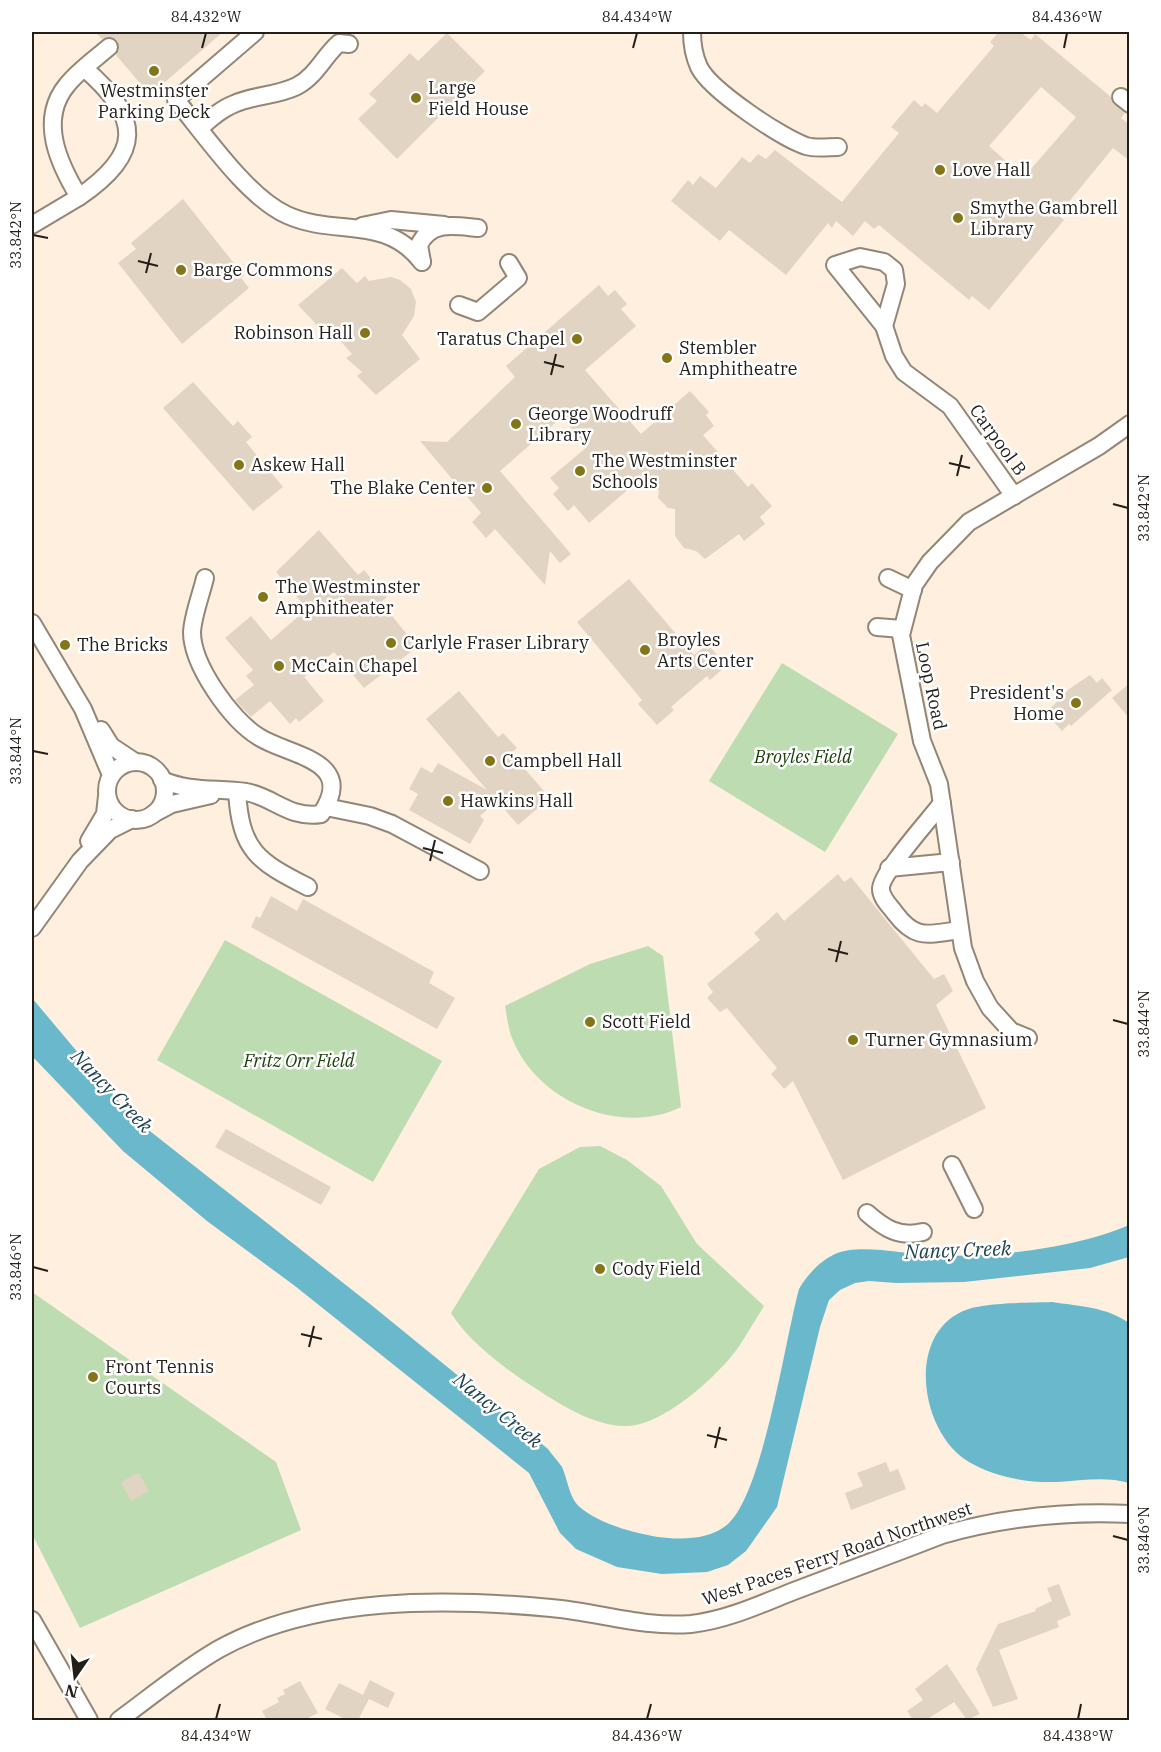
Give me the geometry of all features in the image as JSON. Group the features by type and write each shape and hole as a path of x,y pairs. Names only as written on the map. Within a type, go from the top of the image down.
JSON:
{"street":[{"path":"255,32 176,100 255,193 276,209 304,221 378,231 411,248 422,262 418,245 431,230 444,225"},
{"path":"692,32 692,44 700,68 711,84 779,134 808,147 838,147"},
{"path":"200,128 233,104 286,91 309,79 339,43 349,44"},
{"path":"79,197 57,154 53,126 60,94 84,68 109,47"},
{"path":"32,225 79,197 111,173 122,157 127,141 127,123 122,111 113,96 84,68"},
{"path":"357,227 391,220 478,228"},
{"path":"459,304 478,312 518,278 509,263"},
{"name":"Carpool B","path":"884,326 894,356 904,372 950,406 1014,496"},
{"name":"Loop Road","path":"1028,1038 1011,1031 990,1008 975,981 963,948 939,784 922,741 901,635 913,590 930,562 969,522 1099,446 1130,424"},
{"path":"83,709 96,722 111,746 135,762 151,766 162,780 187,789 248,793 306,817 321,814 331,792 326,769 312,759 258,737 226,707 201,666 192,632 205,578"},
{"path":"888,578 913,590"},
{"path":"32,623 83,709 111,776 105,814 97,831 82,850 80,861"},
{"path":"877,627 902,629"},
{"path":"111,776 125,764 135,762"},
{"path":"153,814 163,798 162,780"},
{"path":"34,925 80,861 110,830 132,819 153,814 172,804 232,791"},
{"path":"232,791 246,842 259,858 279,873 308,888"},
{"path":"107,796 116,812 132,819"},
{"path":"942,802 889,868 882,880 882,896 906,927 921,935 960,930"},
{"path":"326,807 370,816 392,824 480,871"},
{"path":"889,868 951,862"},
{"path":"952,1165 974,1209"},
{"path":"867,1213 890,1231 910,1235 923,1232"},
{"name":"West Paces Ferry Road Northwest","path":"119,1720 218,1649 261,1629 311,1614 423,1603 493,1603 554,1608 648,1624 689,1624 737,1613 942,1535 977,1525 1049,1514 1130,1514"},
{"path":"32,1620 89,1720"}],"green space":[{"name":"Broyles Field","path":"782,663 898,734 825,852 709,781"},
{"name":"Fritz Orr Field","path":"225,940 442,1061 373,1182 157,1060"},
{"name":"Scott Field","path":"648,946 663,956 681,1107 657,1115 633,1118 607,1115 583,1107 560,1095 540,1080 524,1060 512,1038 505,1006 590,964"},
{"name":"Cody Field","path":"600,1146 627,1160 661,1186 697,1244 764,1306 731,1357 705,1383 674,1408 658,1417 627,1426 602,1423 589,1418 542,1393 487,1353 467,1334 451,1313 539,1169 580,1147"},
{"name":"Front Tennis Courts","path":"32,1292 276,1462 301,1530 80,1628 32,1534"}],"water":[{"name":"Nancy Creek","path":"32,998 132,1117 370,1304 548,1449 562,1467 571,1494 581,1508 607,1523 639,1533 676,1538 704,1536 728,1524 741,1507 762,1449 799,1289 814,1269 829,1257 856,1249 954,1256 1005,1253 1059,1246 1129,1225 1129,1257 1090,1268 964,1282 869,1281 855,1283 840,1290 829,1300 820,1327 777,1507 746,1551 728,1565 707,1572 662,1574 617,1567 576,1549 560,1533 529,1473 295,1286 207,1221 123,1151 32,1056"},
{"path":"1052,1302 1102,1310 1129,1323 1129,1483 1102,1479 1034,1481 1000,1475 969,1462 953,1449 940,1431 931,1410 926,1387 927,1364 932,1343 943,1325 961,1312 980,1306"}],"building":[{"name":"Westminster Parking Deck","path":"95,32 223,32 150,95 116,55 119,46 117,40 108,37 102,39"},
{"name":"Love Hall","path":"999,32 1020,32 1031,40 1035,34 1111,97 1114,105 1125,113 1121,118 1130,125 1130,161 1113,148 1058,215 1064,220 989,310 972,296 969,300 879,225 874,229 865,221 853,236 836,221 832,228 828,223 786,275 729,230 720,241 671,201 688,180 693,185 700,176 716,188 742,157 750,163 758,154 766,159 775,150 842,202 899,133 891,127 914,100 922,107 925,103 937,113 994,46 990,42","holes":["1041,87 1076,117 1024,177 989,146"]},
{"name":"Large Field House","path":"447,33 485,71 397,159 358,119 377,101 369,94 410,53 418,61"},
{"name":"Barge Commons","path":"183,199 244,276 241,278 249,288 182,344 118,263 136,249 131,243"},
{"name":"Robinson Hall","path":"342,268 357,283 365,276 369,281 391,277 400,280 411,289 416,302 414,316 402,335 420,359 376,395 357,376 362,372 346,358 352,354 336,336 331,340 298,305"},
{"path":"599,285 608,296 615,290 627,304 621,309 636,326 585,370 641,434 690,391 709,412 706,415 714,426 703,435 748,487 752,483 772,506 760,517 765,524 744,541 739,534 705,559 696,551 684,548 675,536 675,509 668,508 658,498 659,490 631,487 589,523 574,505 568,511 553,494 559,488 550,478 587,447 562,417 500,471 571,554 560,563 550,551 545,585 495,529 486,538 472,522 481,513 420,441 447,442 515,377 506,366"},
{"name":"Askew Hall","path":"193,382 233,426 238,421 252,437 246,442 283,487 253,511 163,408"},
{"path":"319,530 358,575 364,570 387,597 381,602 417,647 364,688 334,652 304,677 324,701 299,722 296,718 290,724 270,701 251,717 235,700 254,685 246,676 253,670 225,638 251,616 271,640 307,609 276,572"},
{"name":"Broyles Arts Center","path":"629,579 694,655 708,644 726,666 710,680 707,676 671,707 674,710 657,725 638,704 642,700 577,622"},
{"name":"President's Home","path":"1090,675 1097,683 1102,678 1112,690 1071,726 1069,724 1062,731 1046,713 1069,689"},
{"path":"1130,683 1130,719 1112,698"},
{"path":"459,691 498,737 503,733 517,748 511,753 550,798 518,825 497,801 480,816 484,820 470,844 409,810 418,794 409,789 421,767 432,773 438,763 487,790 426,719"},
{"name":"Turner Gymnasium","path":"838,874 844,882 851,877 934,979 944,974 953,991 936,1005 986,1108 843,1180 793,1081 784,1089 771,1074 777,1068 727,1008 720,1012 707,998 713,992 707,984 760,940 754,933 777,912 784,921"},
{"path":"271,896 297,911 303,899 434,972 429,983 455,998 437,1029 251,927 256,916 260,918"},
{"path":"226,1129 331,1187 321,1205 215,1147"},
{"path":"886,1462 890,1472 898,1469 906,1489 851,1510 845,1493 863,1486 857,1473"},
{"path":"139,1473 149,1491 131,1501 121,1482"},
{"path":"1059,1584 1071,1615 1057,1621 1059,1627 999,1650 1018,1699 993,1707 976,1669 998,1624 1036,1611 1035,1609 1052,1601 1047,1588"},
{"path":"947,1664 980,1714 967,1720 954,1702 926,1720 913,1720 907,1711 923,1700 915,1689"},
{"path":"370,1680 395,1693 388,1708 369,1699 358,1720 347,1720 325,1709 339,1683 363,1695"},
{"path":"300,1681 318,1713 304,1720 267,1720 262,1711 279,1702 277,1698 285,1694 283,1690"}],"place":[{"name":"Westminster Parking Deck","path":"154,71"},
{"name":"Large Field House","path":"416,98"},
{"name":"Love Hall","path":"940,170"},
{"name":"Smythe Gambrell Library","path":"958,218"},
{"name":"Barge Commons","path":"181,270"},
{"name":"Robinson Hall","path":"365,333"},
{"name":"Taratus Chapel","path":"577,339"},
{"name":"Stembler Amphitheatre","path":"667,358"},
{"name":"George Woodruff Library","path":"516,424"},
{"name":"Askew Hall","path":"239,465"},
{"name":"The Westminster Schools","path":"580,471"},
{"name":"The Blake Center","path":"487,488"},
{"name":"The Westminster Amphitheater","path":"263,597"},
{"name":"Carlyle Fraser Library","path":"391,643"},
{"name":"The Bricks","path":"65,645"},
{"name":"Broyles Arts Center","path":"645,650"},
{"name":"McCain Chapel","path":"279,666"},
{"name":"President's Home","path":"1076,703"},
{"name":"Campbell Hall","path":"490,761"},
{"name":"Hawkins Hall","path":"448,801"},
{"name":"Scott Field","path":"590,1022"},
{"name":"Turner Gymnasium","path":"853,1040"},
{"name":"Cody Field","path":"600,1269"},
{"name":"Front Tennis Courts","path":"93,1377"}]}
